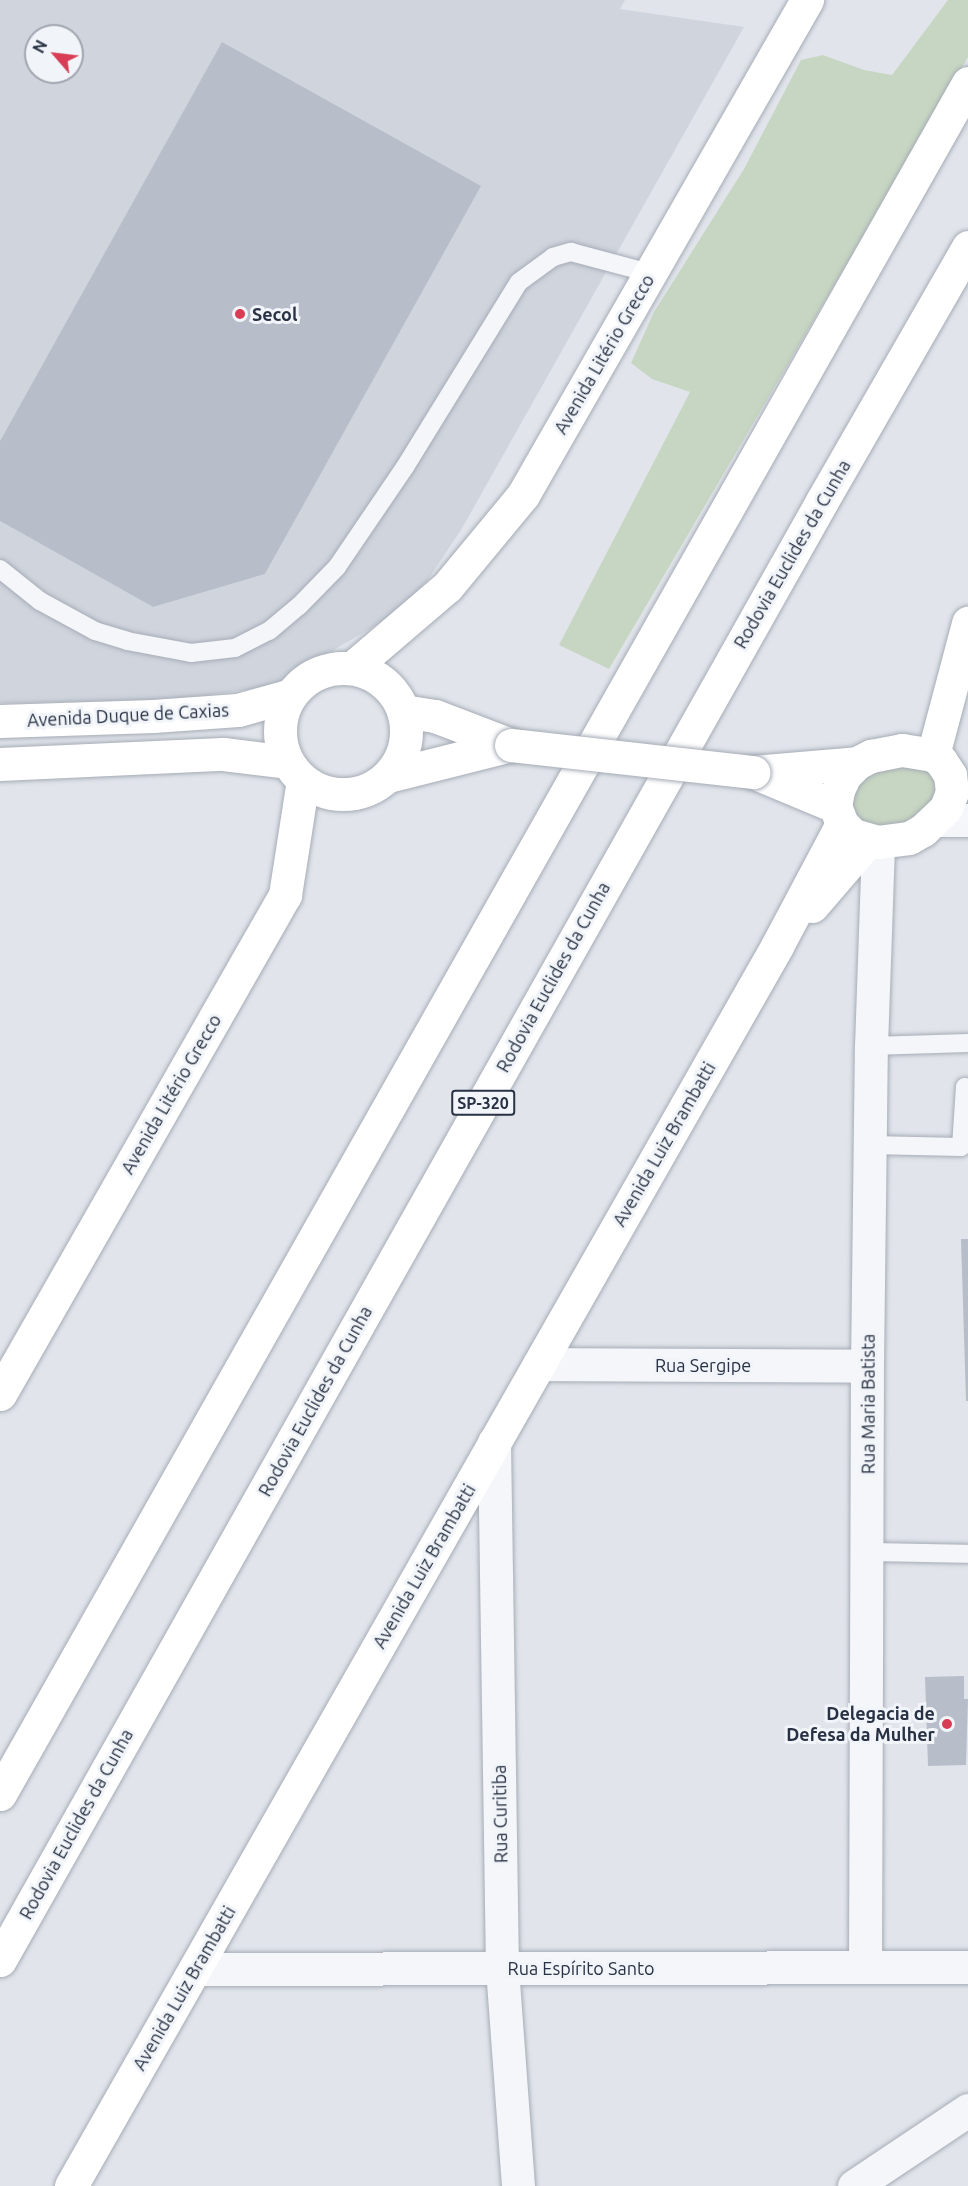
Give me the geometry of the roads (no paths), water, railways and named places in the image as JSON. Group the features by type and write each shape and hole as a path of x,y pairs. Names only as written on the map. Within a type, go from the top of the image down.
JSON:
{"main road":[{"name":"Avenida Litério Grecco","path":"352,668 447,587 523,495 807,0"},
{"path":"0,1794 968,83"},
{"name":"Rodovia Euclides da Cunha","path":"0,1960 816,511 968,247"},
{"path":"753,772 856,828 909,838 935,820 946,808 952,792 947,760 968,623"},
{"path":"295,771 280,741 281,717 291,695 307,679 328,669 352,668 374,675 392,690 403,711 406,734 401,756 388,776"},
{"name":"Avenida Duque de Caxias","path":"0,721 153,716 238,710 291,695"},
{"path":"403,711 435,716 511,746 753,772 857,763 886,752 918,751 947,760"},
{"path":"0,764 223,754 295,771 323,792 346,795 369,789 388,776 511,746"},
{"path":"856,828 838,790 845,775 857,763"},
{"name":"Avenida Litério Grecco","path":"1,1391 285,896 295,771"},
{"name":"Avenida Luiz Brambatti","path":"74,2184 777,946 856,828"}],"street":[{"path":"935,820 968,820"},
{"name":"Rua Maria Batista","path":"856,828 871,1046 864,1967"},
{"name":"Rua Sergipe","path":"539,1364 867,1366"},
{"name":"Rua Curitiba","path":"494,1442 502,1968 518,2186"},
{"name":"Rua Espírito Santo","path":"195,1969 968,1967"},
{"path":"854,2186 968,2110"}],"lane":[{"path":"0,569 40,601 95,632 127,642 190,653 235,648 269,631 299,606 337,567 405,466 519,282 553,257 571,252 650,273"},
{"path":"871,1046 968,1043"},
{"path":"870,1145 961,1147 965,1088 968,1088"},
{"path":"868,1552 968,1554"}],"place":[{"name":"Secol","path":"240,314"},
{"name":"Delegacia de Defesa da Mulher","path":"947,1724"}]}
